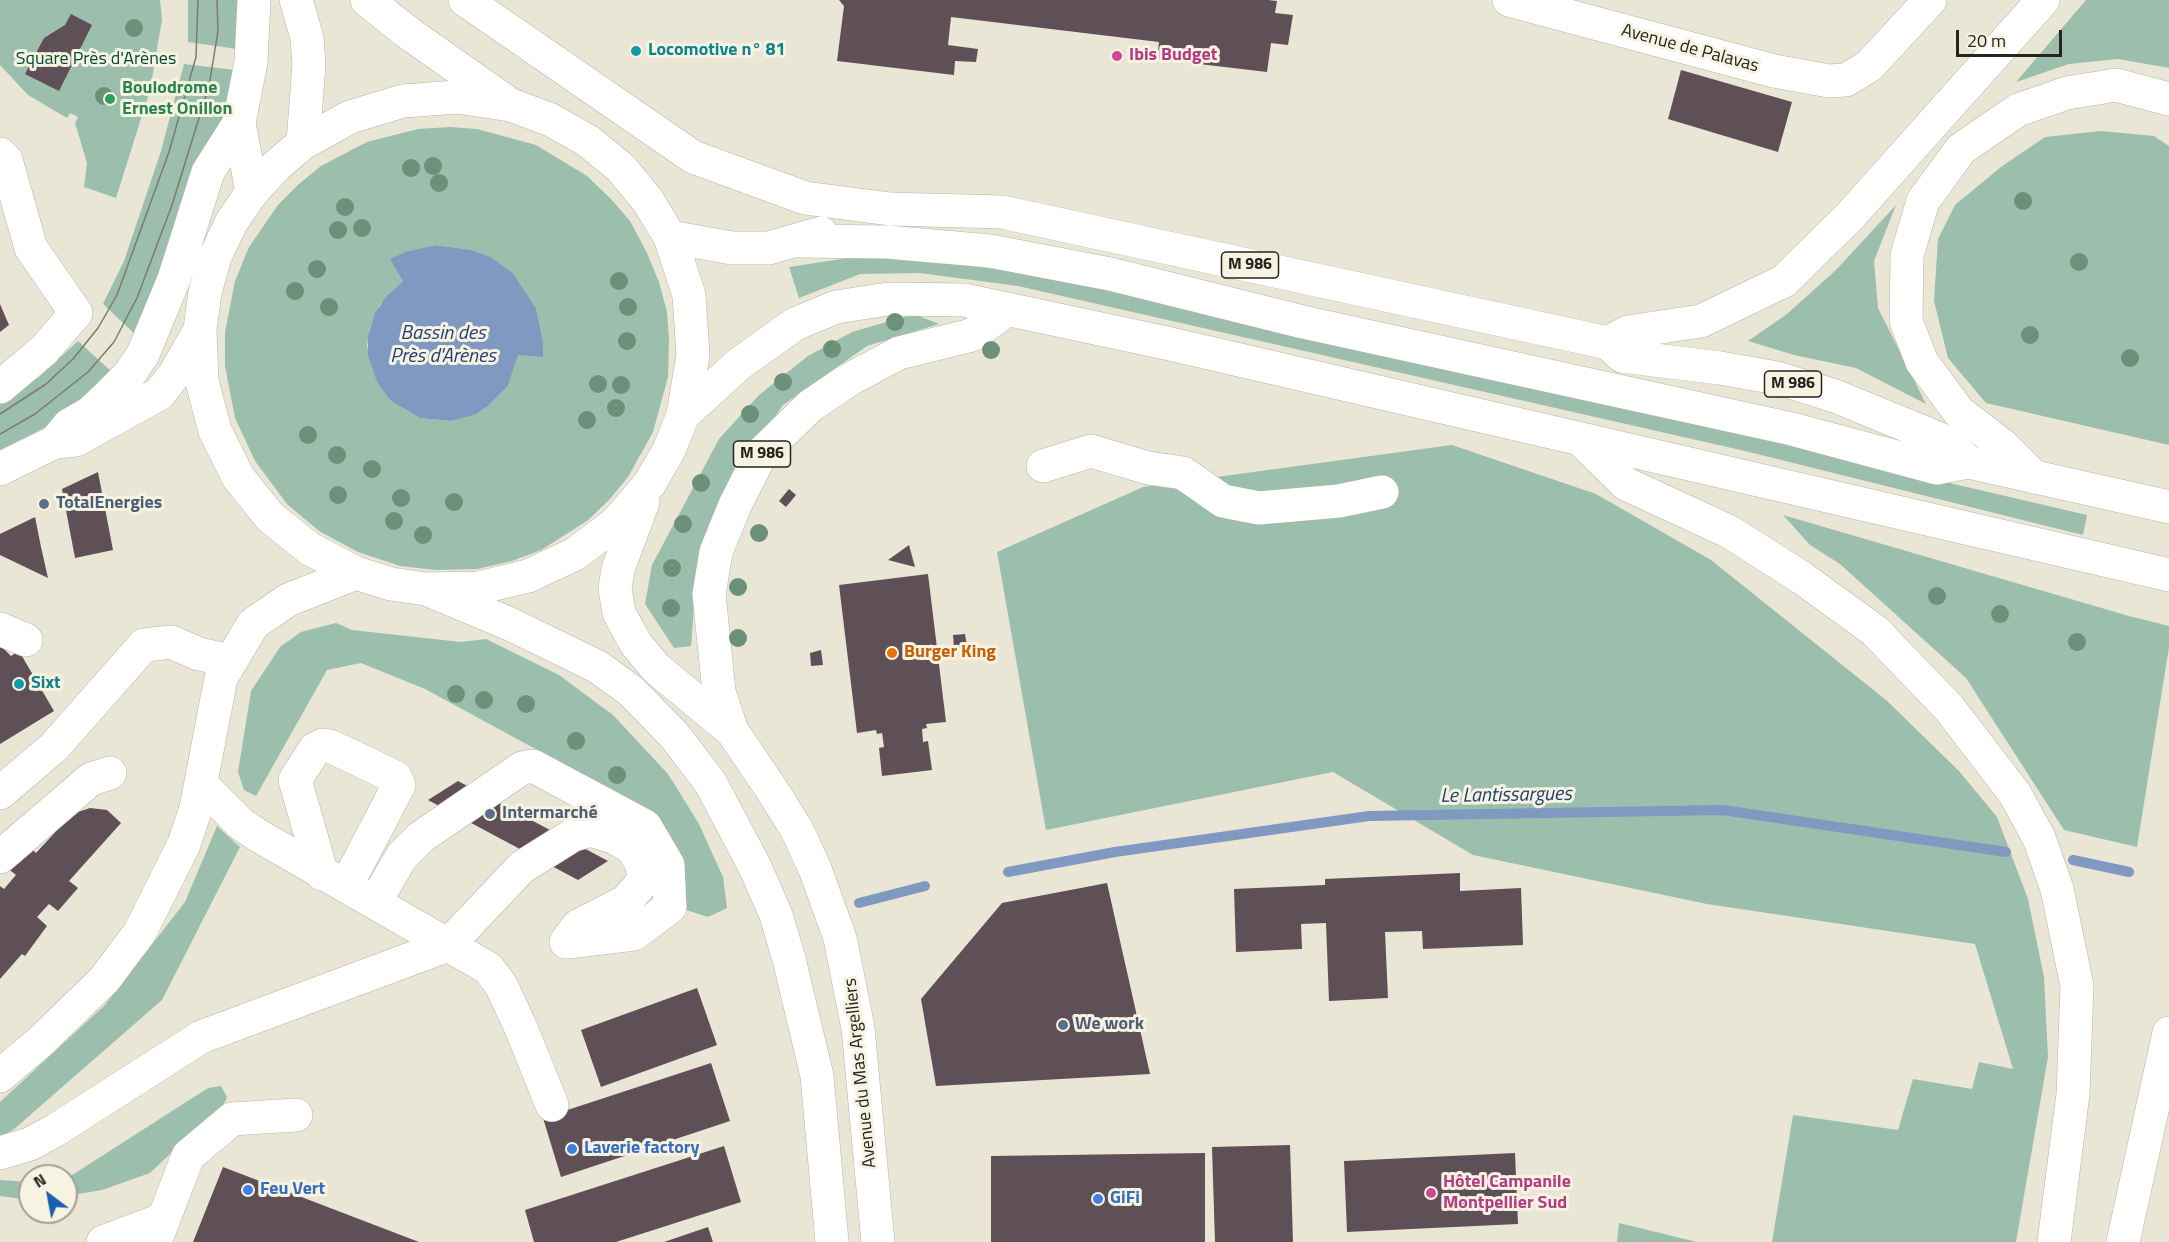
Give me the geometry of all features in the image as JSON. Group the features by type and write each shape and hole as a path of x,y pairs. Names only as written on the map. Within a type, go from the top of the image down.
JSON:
{"main road":[{"path":"252,192 239,123 250,62 255,0"},
{"path":"296,0 307,38 309,64 303,143"},
{"path":"367,0 407,32 511,105 561,125 588,141 621,168 648,201 670,237 689,295 693,355 683,415 669,450 650,483 616,522 575,554 528,576 478,588 426,590 391,584 356,573 310,549 270,517 238,477 215,431 202,381 200,330 205,292 215,257 231,223 252,192 276,166 303,143 351,117 403,101 457,97 511,105"},
{"path":"465,0 693,157 805,198 890,209"},
{"name":"Avenue de Palavas","path":"1509,0 1774,71 1818,79 1846,80 1869,66 1930,0"},
{"path":"1608,343 1628,332 1701,321 1784,281 1850,216 2043,0"},
{"path":"2034,477 2002,445 1959,412 1923,362 1906,321 1907,255 1923,201 1961,149 2018,110 2067,93 2116,85 2169,99"},
{"path":"55,442 69,425 90,413 129,375 143,354 174,279 208,172 239,123"},
{"path":"0,154 6,160 31,248 76,313 44,350 0,387"},
{"name":"M 986","path":"670,237 732,248 769,248 800,241 890,209 1002,212 1608,343 1622,356 1720,368 1777,378 1835,396 1947,442 1968,462"},
{"name":"M 986","path":"800,241 887,242 990,251 1110,274 1303,322 1792,429 1937,468 1968,462 2162,506"},
{"path":"683,415 739,364 795,324 836,307 888,299 964,300 2155,572"},
{"name":"M 986","path":"732,731 719,692 709,594 716,552 735,506 761,454 810,405 850,379 899,353 972,335 1008,309"},
{"path":"0,469 55,442 76,440 159,394 174,375 200,330"},
{"path":"1580,439 1626,483 1730,532 1802,578 1875,631 1949,708 2015,794 2039,838 2057,889 2077,986 2073,1094 2055,1242"},
{"path":"1043,466 1091,451 1148,468 1183,473 1223,501 1259,508 1338,501 1382,492"},
{"name":"Avenue du Mas Argelliers","path":"650,483 618,569 615,589 619,613 636,644 656,668 732,731 797,830 840,938 858,1028 878,1242"},
{"path":"0,1076 41,1041 104,980 140,932 184,844 202,785 221,678 254,624 288,600 356,573"},
{"path":"426,590 510,624 598,667 631,691 674,735 710,782 755,867 776,915 789,958 817,1076 832,1242"},
{"path":"0,793 54,747 144,645 171,642 199,654 231,662"},
{"path":"0,1153 30,1144 54,1131 201,1037 448,945 522,867 573,835 591,830 613,837 632,848 642,865 644,881 625,902 578,926 566,942 634,934 670,907 668,865 645,826 533,766 522,768 421,837 402,856 375,902"},
{"path":"0,857 91,779 110,773"},
{"path":"202,785 241,824 324,875 488,968 501,985 552,1106"},
{"path":"2123,1242 2169,1033"},
{"path":"103,1242 160,1230 188,1156 232,1119 296,1115"}],"green space":[{"name":"Square Près d'Arènes","path":"0,0 160,0 162,20 150,90 116,198 84,187 87,163 75,123 78,117 70,113 67,118 28,95 0,65"},
{"path":"188,0 238,0 237,49 188,42"},
{"path":"2086,0 2169,0 2169,68 2118,59 2069,64 2016,82"},
{"path":"184,64 235,70 225,115 138,337 103,304 124,261 161,151"},
{"path":"450,127 477,129 536,145 587,176 630,221 659,282 667,312 668,377 653,432 628,477 587,521 541,550 512,561 477,569 436,570 400,566 358,552 319,531 287,504 255,461 235,418 225,366 225,332 235,281 249,247 278,205 321,166 367,142 418,129","holes":["435,245 472,250 491,257 513,273 536,308 543,341 518,354 508,386 488,406 475,415 451,421 420,418 391,401 367,346 370,328 379,306 403,281 408,251"]},
{"path":"2101,131 2154,136 2169,146 2169,445 1986,403 1948,358 1934,301 1938,239 1955,205 2001,167 2045,137"},
{"path":"1896,205 1874,261 1878,308 1926,404 1856,368 1794,355 1748,341 1787,314 1836,270"},
{"path":"861,256 924,260 1040,275 1537,387 2087,515 2083,535 1745,451 1018,286 920,273 860,274 799,298 789,267"},
{"path":"914,314 939,324 867,346 783,405 744,460 695,593 691,646 674,648 645,604 652,565 719,439 759,395 808,356 852,332"},
{"path":"78,341 113,373 56,422 0,450 0,402 40,376"},
{"path":"1452,445 1596,494 1711,560 1886,700 1959,771 1997,817 2028,899 2044,977 2048,1057 2016,1242 1772,1242 1793,1115 1898,1130 1913,1079 1972,1089 1979,1062 2013,1069 1975,944 1707,904 1473,855 1333,772 1046,830 997,552 1143,487"},
{"path":"1783,515 2169,626 2169,647 2137,847 2064,830 1966,678 1840,564 1810,545"},
{"path":"336,623 352,630 461,642 486,639 559,675 613,715 668,774 699,824 723,877 727,908 708,917 680,908 624,797 425,689 361,663 327,670 256,796 244,790 238,772 251,691 280,647 301,632"},
{"path":"217,826 240,847 162,1000 13,1130 0,1137 0,1102 105,1005 185,902"},
{"path":"221,1086 227,1097 218,1116 188,1137 150,1173 102,1190 78,1194 78,1171 208,1088"},
{"path":"0,1180 18,1181 18,1198 0,1196"},
{"path":"1619,1223 1697,1242 1617,1242"}],"water":[{"name":"Bassin des Près d'Arènes","path":"435,245 472,250 491,257 513,273 536,308 543,341 543,357 518,355 508,386 488,406 475,415 451,421 420,418 391,401 377,382 368,355 368,336 375,313 386,297 403,281 390,259 408,251"}],"building":[{"path":"839,0 1268,0 1277,1 1275,13 1293,15 1288,45 1271,43 1267,72 1157,59 1159,42 951,17 948,45 978,49 976,62 955,61 954,75 837,61 844,6"},
{"path":"71,14 92,25 59,91 25,74 44,38 65,25"},
{"path":"1681,70 1792,102 1778,152 1668,119"},
{"path":"0,304 9,325 0,332"},
{"path":"98,472 113,550 75,558 62,489"},
{"path":"789,489 796,495 786,507 779,501"},
{"path":"35,517 48,578 0,555 0,534"},
{"path":"909,545 915,567 888,560"},
{"name":"Burger King","path":"928,574 946,722 926,724 927,728 922,729 923,742 928,741 932,770 882,776 879,748 884,747 882,733 877,734 876,730 857,733 839,585"},
{"path":"965,634 967,646 954,648 953,635"},
{"name":"Sixt","path":"0,645 11,656 19,651 54,711 0,744"},
{"path":"821,650 823,665 811,666 810,653"},
{"path":"458,781 608,861 578,880 428,800"},
{"path":"90,808 107,810 121,823 69,881 78,888 58,911 49,904 37,917 47,926 25,956 22,954 0,979 0,886 4,889 16,875 6,867 27,844 36,853 72,814"},
{"path":"1460,873 1460,891 1521,888 1523,945 1423,949 1422,931 1385,932 1388,998 1329,1001 1326,923 1301,924 1302,949 1236,952 1234,889 1325,885 1325,879"},
{"path":"1107,883 1150,1074 936,1086 921,999 1002,903"},
{"path":"697,988 717,1045 601,1087 581,1030"},
{"path":"711,1063 730,1121 561,1177 543,1118"},
{"path":"1290,1145 1293,1242 1215,1242 1212,1147"},
{"path":"724,1146 741,1202 616,1242 534,1242 525,1210"},
{"name":"GiFi","path":"1205,1153 1205,1242 991,1242 991,1156"},
{"name":"Hôtel Campanile Montpellier Sud","path":"1515,1153 1518,1224 1347,1232 1344,1161"},
{"name":"Feu Vert","path":"223,1167 419,1242 193,1242"},
{"path":"708,1227 713,1242 664,1242"}],"waterway":[{"name":"Le Lantissargues","path":"1008,872 1115,852 1369,816 1723,810 2006,852"},
{"name":"Le Lantissargues","path":"2073,860 2129,872"},
{"name":"Le Lantissargues","path":"859,903 925,886"}],"tram line":[{"path":"0,414 46,384 73,359 98,328 117,295 169,152 196,57 198,0"},
{"path":"0,434 35,414 88,372 114,342 137,298 172,205 209,86 218,31 217,0"}],"place":[{"name":"Locomotive n° 81","path":"636,51"},
{"name":"Ibis Budget","path":"1117,56"},
{"name":"Boulodrome Ernest Onillon","path":"110,99"},
{"name":"TotalEnergies","path":"44,504"},
{"name":"Burger King","path":"892,653"},
{"name":"Sixt","path":"19,684"},
{"name":"Intermarché","path":"490,814"},
{"name":"We work","path":"1063,1025"},
{"name":"Laverie factory","path":"572,1149"},
{"name":"Feu Vert","path":"248,1190"},
{"name":"Hôtel Campanile Montpellier Sud","path":"1431,1193"},
{"name":"GiFi","path":"1098,1199"}]}
